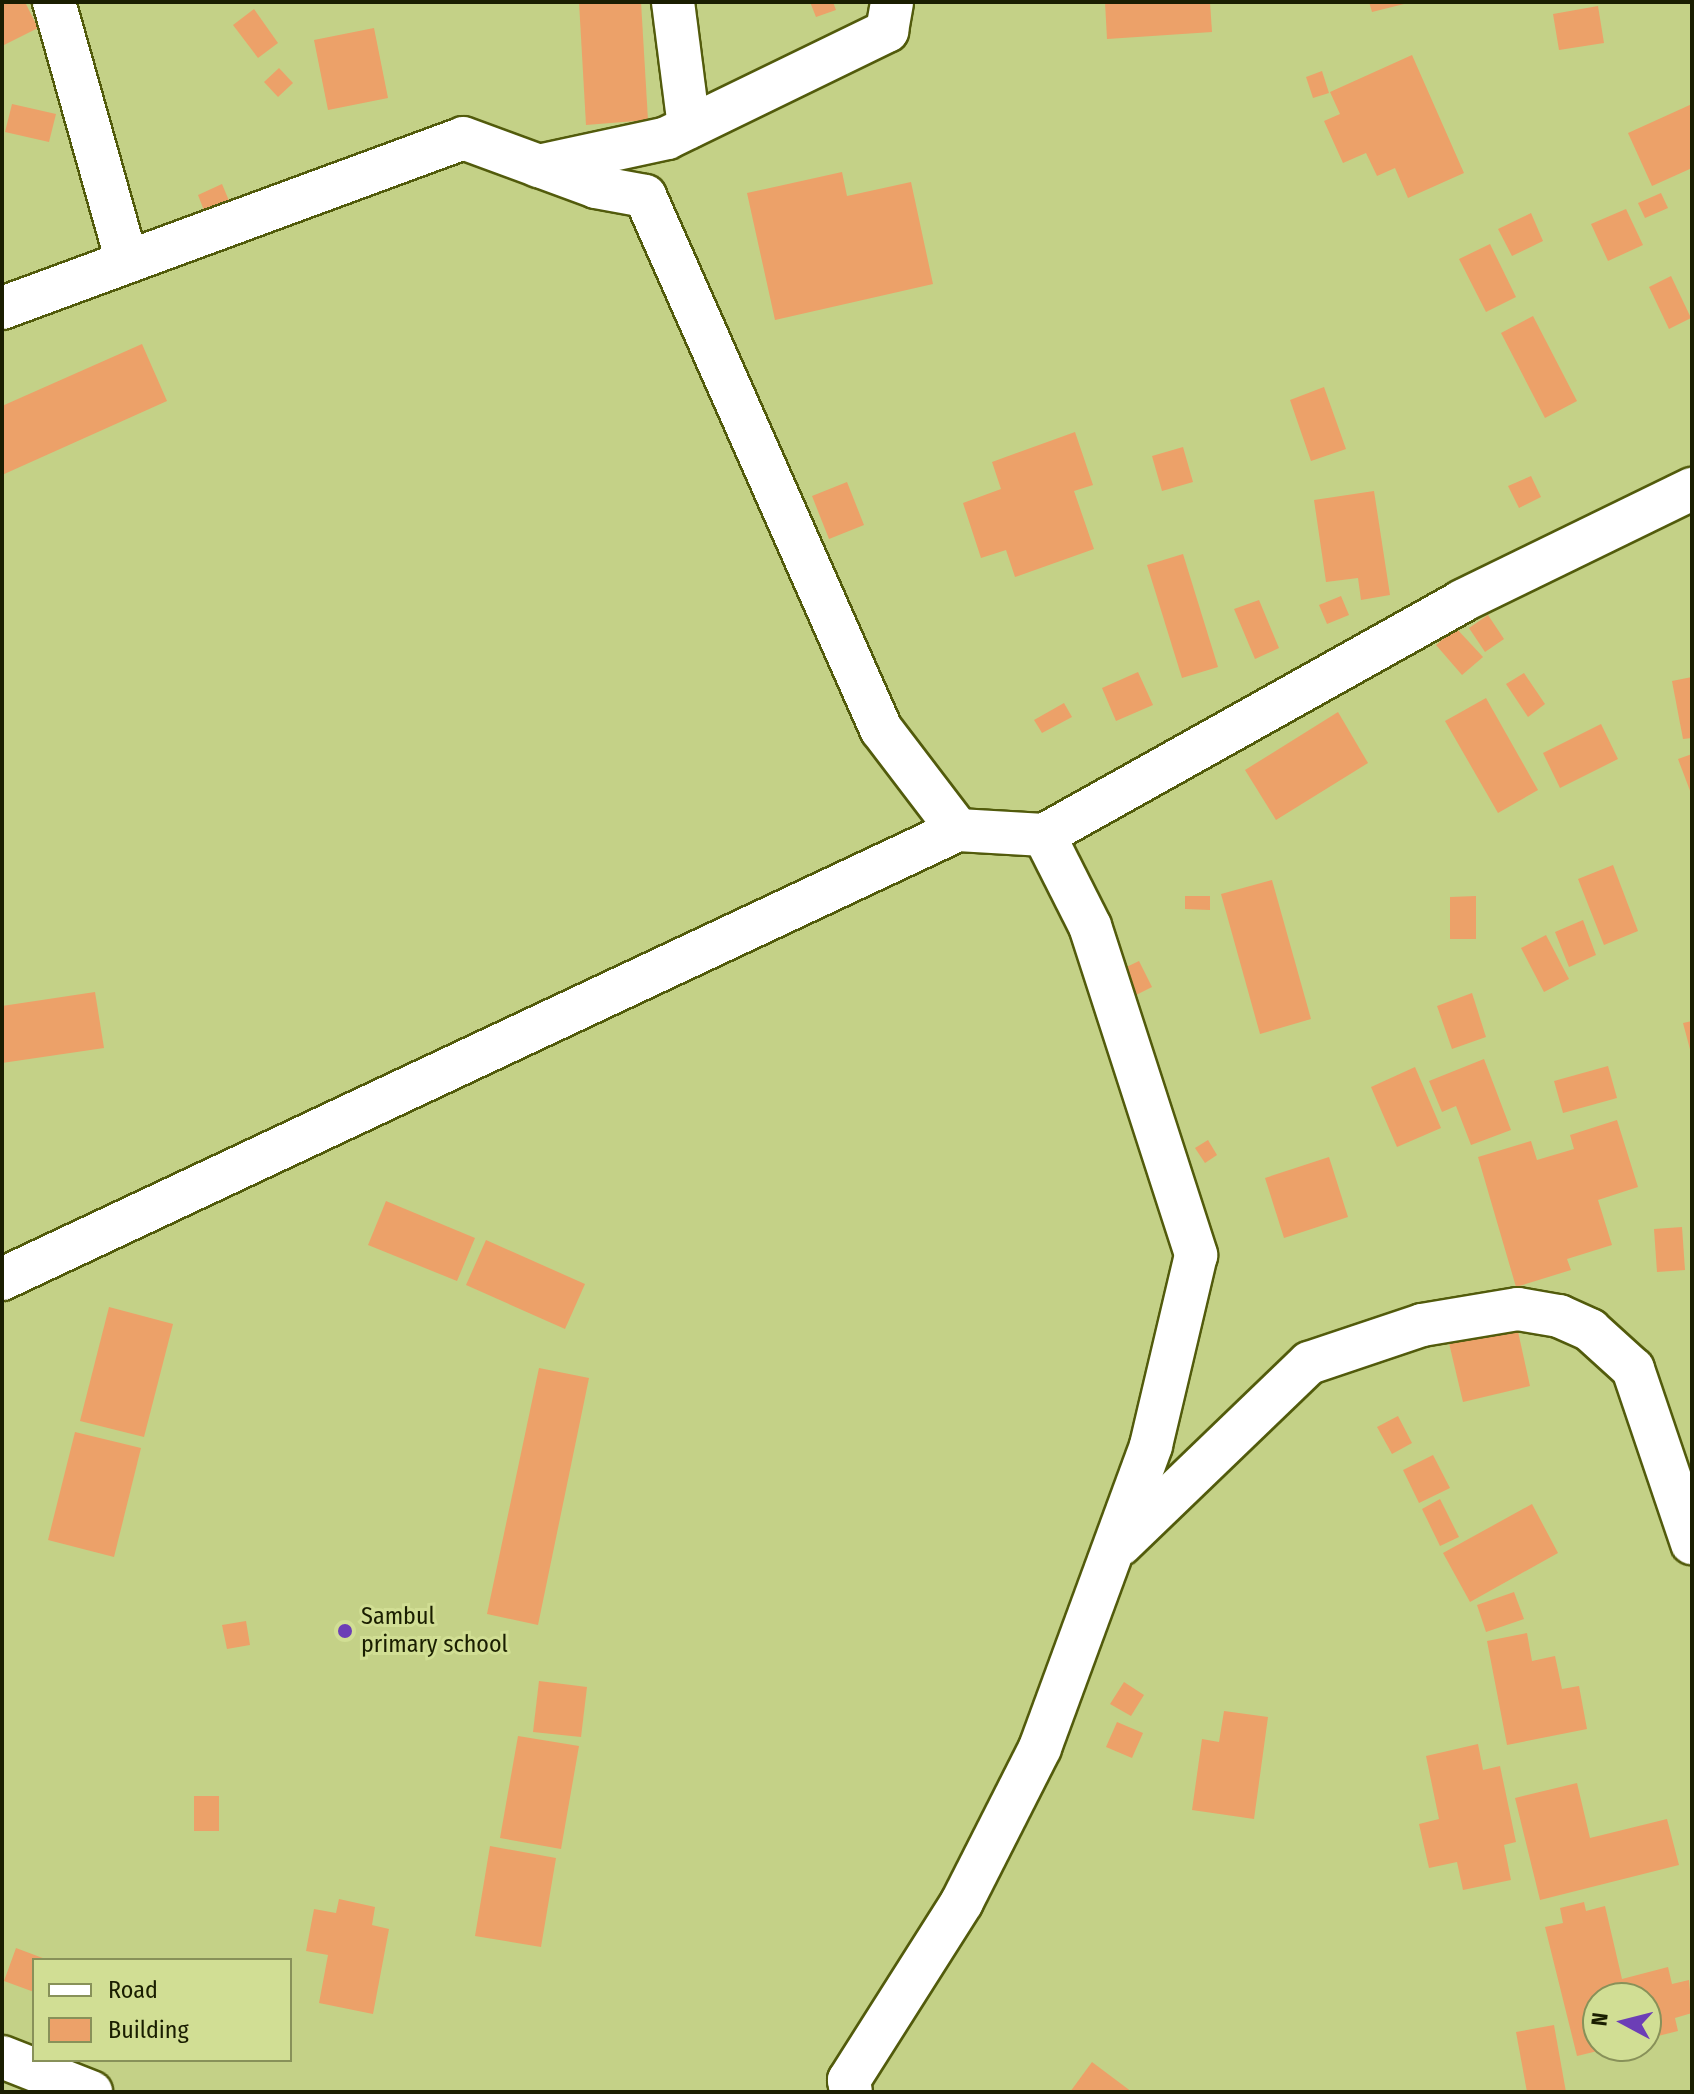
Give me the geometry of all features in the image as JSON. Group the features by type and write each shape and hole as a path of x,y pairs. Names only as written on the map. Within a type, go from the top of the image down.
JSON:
{"street":[{"path":"54,2 127,262"},
{"path":"673,2 689,127"},
{"path":"537,167 667,138 887,31 892,2"},
{"path":"2,308 463,138 537,167 645,196 881,729 958,830"},
{"path":"2,1279 958,830 1044,835 1462,601 1692,489"},
{"path":"851,2092 849,2080 962,1902 1040,1748 1151,1446 1196,1255 1090,926 1044,835"},
{"path":"1112,1553 1309,1363 1422,1325 1518,1309 1559,1316 1590,1330 1633,1369 1692,1543"},
{"path":"2,2057 91,2092"}],"building":[{"path":"2,2 25,2 38,28 2,46"},
{"path":"579,2 641,2 648,120 586,125"},
{"path":"810,2 833,2 836,10 816,17"},
{"path":"1105,2 1210,2 1212,32 1107,39"},
{"path":"1369,2 1404,2 1404,4 1372,12"},
{"path":"1598,6 1604,43 1559,50 1553,14"},
{"path":"254,9 278,43 258,58 233,25"},
{"path":"374,28 388,98 328,110 314,40"},
{"path":"1412,55 1464,173 1408,198 1395,168 1377,176 1366,153 1343,163 1324,121 1340,114 1330,92"},
{"path":"279,68 293,83 278,97 264,82"},
{"path":"1322,71 1329,93 1313,98 1306,77"},
{"path":"12,104 56,114 49,142 5,132"},
{"path":"1692,104 1692,168 1652,186 1628,133"},
{"path":"842,172 847,196 911,182 933,284 775,320 747,193"},
{"path":"222,184 235,215 210,226 198,195"},
{"path":"1661,193 1668,208 1645,218 1638,203"},
{"path":"1626,209 1643,245 1608,261 1591,224"},
{"path":"1531,213 1543,241 1512,256 1498,229"},
{"path":"1490,244 1516,297 1486,312 1459,259"},
{"path":"1671,276 1691,318 1669,329 1649,287"},
{"path":"1533,316 1577,401 1545,418 1501,333"},
{"path":"142,344 167,401 2,475 2,406"},
{"path":"1324,387 1346,449 1311,461 1290,400"},
{"path":"1075,432 1093,485 1074,491 1094,549 1015,577 1006,550 981,558 963,503 1001,489 992,462"},
{"path":"1183,447 1193,482 1162,491 1152,456"},
{"path":"1531,476 1541,497 1519,508 1508,486"},
{"path":"847,482 864,525 829,539 812,496"},
{"path":"1374,491 1390,595 1361,600 1358,578 1326,582 1314,500"},
{"path":"1183,554 1218,667 1182,678 1147,565"},
{"path":"1341,596 1349,615 1327,624 1319,605"},
{"path":"1259,600 1279,648 1255,659 1234,609"},
{"path":"1488,615 1504,639 1485,652 1469,628"},
{"path":"1456,628 1483,657 1462,675 1436,645"},
{"path":"1138,672 1153,705 1116,721 1102,688"},
{"path":"1524,673 1545,704 1528,717 1506,684"},
{"path":"1692,677 1692,738 1683,739 1672,681"},
{"path":"1486,698 1538,790 1498,813 1445,721"},
{"path":"1064,703 1072,717 1042,733 1034,720"},
{"path":"1338,712 1368,763 1276,820 1245,770"},
{"path":"1601,724 1618,759 1560,788 1543,753"},
{"path":"1692,754 1692,796 1678,759"},
{"path":"1613,865 1638,931 1604,945 1578,879"},
{"path":"1272,880 1311,1019 1260,1034 1221,894"},
{"path":"1185,896 1210,896 1210,910 1185,909"},
{"path":"1476,896 1476,939 1450,939 1450,897"},
{"path":"1583,920 1596,955 1569,967 1555,932"},
{"path":"1546,935 1569,979 1544,992 1521,948"},
{"path":"1139,961 1152,987 1130,998 1116,972"},
{"path":"95,992 104,1048 2,1063 2,1006"},
{"path":"1472,993 1486,1037 1452,1049 1437,1006"},
{"path":"1692,1021 1692,1053 1691,1053 1683,1023"},
{"path":"1484,1059 1511,1130 1471,1145 1456,1106 1442,1112 1429,1081"},
{"path":"1608,1066 1617,1098 1563,1113 1554,1081"},
{"path":"1415,1067 1441,1128 1397,1147 1371,1087"},
{"path":"1617,1120 1638,1187 1598,1200 1612,1245 1567,1259 1571,1270 1516,1287 1478,1157 1531,1141 1537,1160 1574,1149 1570,1135"},
{"path":"1208,1140 1217,1155 1205,1163 1195,1148"},
{"path":"1329,1157 1348,1217 1284,1238 1265,1178"},
{"path":"386,1201 475,1238 457,1281 368,1245"},
{"path":"1682,1227 1685,1270 1657,1272 1654,1229"},
{"path":"486,1240 585,1284 565,1329 466,1285"},
{"path":"109,1307 173,1324 144,1437 80,1421"},
{"path":"1517,1327 1530,1386 1463,1402 1449,1343"},
{"path":"539,1368 589,1378 538,1625 487,1614"},
{"path":"1398,1416 1412,1443 1392,1454 1377,1427"},
{"path":"75,1432 141,1448 114,1557 48,1540"},
{"path":"1433,1455 1450,1488 1419,1503 1403,1470"},
{"path":"1440,1499 1459,1537 1440,1546 1422,1509"},
{"path":"1532,1504 1558,1553 1470,1602 1443,1553"},
{"path":"1514,1592 1524,1619 1486,1632 1477,1605"},
{"path":"246,1621 250,1645 227,1649 222,1625"},
{"path":"1527,1633 1532,1661 1555,1656 1562,1689 1579,1686 1587,1729 1507,1745 1487,1641"},
{"path":"539,1681 587,1687 581,1737 533,1732"},
{"path":"1124,1682 1144,1695 1131,1716 1110,1704"},
{"path":"1224,1711 1268,1717 1254,1819 1192,1810 1202,1739 1219,1742"},
{"path":"1117,1722 1143,1733 1132,1758 1106,1747"},
{"path":"518,1736 579,1746 561,1849 500,1838"},
{"path":"1478,1744 1483,1770 1500,1766 1516,1842 1504,1845 1511,1880 1463,1890 1457,1862 1429,1868 1419,1824 1439,1819 1426,1756"},
{"path":"1577,1783 1590,1838 1667,1819 1679,1865 1540,1900 1515,1798"},
{"path":"194,1796 219,1796 219,1831 194,1831"},
{"path":"490,1846 556,1858 541,1947 475,1936"},
{"path":"339,1899 375,1907 372,1925 389,1929 373,2014 319,2003 328,1955 306,1951 314,1909 336,1913"},
{"path":"1584,1902 1586,1911 1605,1906 1622,1979 1668,1967 1672,1984 1689,1980 1692,2013 1675,2018 1678,2031 1662,2035 1662,1982 1582,1982 1582,2055 1577,2056 1545,1927 1563,1923 1560,1908"},
{"path":"16,1948 43,1958 32,1958 32,1991 4,1981"},
{"path":"1554,2025 1566,2092 1527,2092 1516,2032"},
{"path":"1092,2062 1132,2092 1070,2092"}],"place":[{"name":"Sambul primary school","path":"345,1631"}]}
